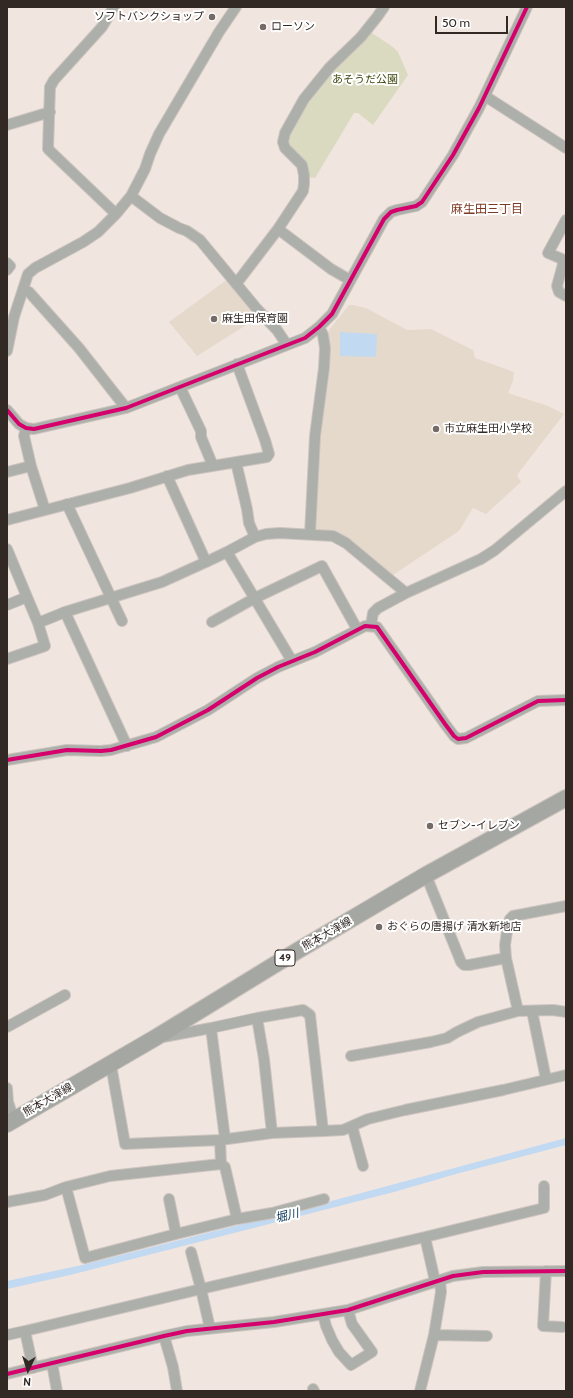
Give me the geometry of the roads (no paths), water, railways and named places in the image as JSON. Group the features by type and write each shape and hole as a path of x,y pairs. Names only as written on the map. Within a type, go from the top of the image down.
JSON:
{"main road":[{"name":"熊本大津線","path":"11,1122 111,1065 297,951 426,875 566,798"}],"street":[{"path":"114,7 102,27 54,80 50,87 48,149 116,214"},
{"path":"7,351 11,316 28,274 35,268 83,242 98,232 131,196 145,168 159,134 219,32 236,7"},
{"path":"236,284 278,229 303,191 304,175 302,166 285,148 282,142 285,133 304,98 330,67 360,37 384,7"},
{"path":"7,410 19,424 26,428 34,429 126,408 305,338 332,314 384,219 391,212 416,206 422,202 453,155 480,108 527,7"},
{"path":"485,96 566,148"},
{"path":"7,125 50,112"},
{"path":"131,196 160,218 187,231 200,240 256,309 277,330 287,345"},
{"path":"566,220 548,253 562,259 563,264 557,286 559,292 566,296"},
{"path":"278,229 332,269 350,280"},
{"path":"7,263 10,266 7,270"},
{"path":"23,288 29,292 79,348 126,408"},
{"path":"310,534 315,436 324,368 325,348 323,335 319,327"},
{"path":"7,520 130,488 188,470 267,457 268,454 265,440 237,364"},
{"path":"180,387 201,431 201,437 213,466"},
{"path":"26,428 24,436 31,466 45,510"},
{"path":"236,462 249,523 255,537"},
{"path":"7,472 31,466"},
{"path":"167,476 206,562"},
{"path":"371,626 373,613 378,608 406,593 481,559 566,490"},
{"path":"67,504 122,621"},
{"path":"38,623 65,612 162,582 227,552 255,537 280,533 334,536 346,543 406,593"},
{"path":"7,549 38,623 45,646 7,658"},
{"path":"227,552 292,661"},
{"path":"212,622 255,598 322,566 357,629"},
{"path":"7,605 27,597"},
{"path":"65,612 127,746"},
{"path":"7,760 67,750 101,751 127,746 156,736 208,710 257,678 315,652 365,626 377,627 445,724 458,739 466,738 538,701 566,700"},
{"path":"426,875 461,962 464,965 469,965 506,958"},
{"path":"518,1012 506,958 505,945 510,919 513,916 566,906"},
{"path":"7,1027 65,995"},
{"path":"155,1038 302,1010 310,1015 323,1131"},
{"path":"351,1056 447,1038 478,1022 518,1012 554,1010 566,1012"},
{"path":"532,1011 546,1079"},
{"path":"258,1018 272,1133"},
{"path":"211,1028 222,1139 221,1164 225,1167 237,1219"},
{"path":"111,1065 125,1144 222,1139 272,1133 343,1130 368,1120 405,1110 503,1090 566,1075"},
{"path":"7,1088 11,1122"},
{"path":"352,1126 363,1166"},
{"path":"7,1202 45,1195 66,1187 110,1176 221,1164"},
{"path":"7,1335 544,1208 544,1186"},
{"path":"66,1187 85,1258 176,1234 237,1219 272,1213 324,1199"},
{"path":"169,1199 176,1234"},
{"path":"420,1391 434,1335 440,1292 426,1237"},
{"path":"191,1252 209,1324 208,1329"},
{"path":"546,1271 543,1326 562,1327"},
{"path":"7,1374 164,1336 208,1329 274,1322 348,1310 453,1276 483,1272 566,1272"},
{"path":"323,1314 332,1340 339,1352 351,1365 372,1352 352,1324 348,1310"},
{"path":"25,1331 33,1368"},
{"path":"434,1335 487,1336"},
{"path":"164,1336 173,1368 177,1391"},
{"path":"52,1363 58,1391"}],"water":[{"path":"340,332 377,334 376,357 340,356"},
{"name":"堀川","path":"566,1138 566,1145 394,1192 70,1275 7,1289 7,1281 82,1265 313,1206"}],"place":[{"name":"ソフトバンクショップ","path":"212,17"},
{"name":"ローソン","path":"263,27"},
{"name":"麻生田保育園","path":"214,319"},
{"name":"市立麻生田小学校","path":"436,429"},
{"name":"セブン-イレブン","path":"430,826"},
{"name":"おぐらの唐揚げ 清水新地店","path":"379,927"}],"district":[{"name":"麻生田三丁目","path":"487,209"}],"park label":[{"name":"あそうだ公園","path":"365,80"}]}
